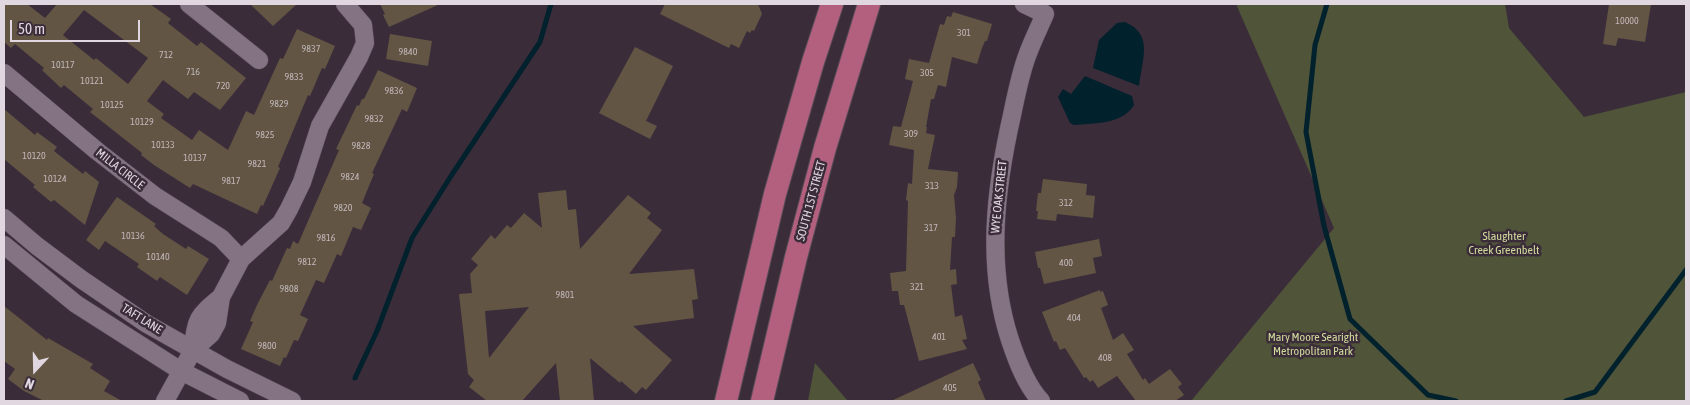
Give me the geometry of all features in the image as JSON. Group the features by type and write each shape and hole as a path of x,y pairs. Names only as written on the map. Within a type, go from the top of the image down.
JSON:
{"main road":[{"path":"726,401 775,194 813,62 832,4"},
{"name":"SOUTH 1ST STREET","path":"762,401 822,157 869,4"}],"street":[{"path":"190,4 259,60"},
{"path":"165,401 193,350 196,324 201,314 221,297 241,259 281,223 289,209 302,182 320,126 365,43 363,25 344,4"},
{"name":"WYE OAK STREET","path":"1024,4 1045,14 1027,56 1002,165 996,207 996,281 1004,320 1017,360 1041,401"},
{"name":"MILLA CIRCLE","path":"4,73 135,181 221,238 241,259"},
{"name":"TAFT LANE","path":"4,218 36,246 147,324 227,370 292,401"},
{"name":"TAFT LANE","path":"4,245 76,304 181,371 240,401"}],"green space":[{"name":"Slaughter Creek Greenbelt","path":"1236,4 1505,4 1509,28 1584,117 1686,92 1686,401 1191,401 1334,228"},
{"path":"815,363 848,401 808,401"}],"water":[{"path":"1125,22 1140,33 1143,41 1144,57 1139,86 1093,68 1099,40 1117,23"},
{"path":"1085,76 1132,96 1134,105 1129,112 1115,120 1090,124 1074,125 1070,123 1058,97 1063,89 1071,94"}],"building":[{"path":"4,4 27,4 45,18 57,4 150,4 171,19 168,23 197,46 201,42 246,78 220,110 194,92 188,99 163,80 147,101 164,114 161,118 192,140 199,130 228,150 246,111 254,115 280,58 283,59 297,29 335,46 325,69 322,68 310,96 308,95 278,167 280,168 263,206 261,205 257,214 193,184 190,188 154,165 141,155 142,153 90,112 93,109 64,85 61,88 42,70 44,68 15,44 11,48 4,42","holes":["84,10 148,58 128,84 63,35"]},
{"path":"250,4 297,4 273,26"},
{"path":"380,4 440,4 389,27"},
{"path":"665,4 758,4 762,14 754,31 752,30 750,33 747,31 739,48 731,44 729,48 660,14"},
{"path":"1609,4 1651,4 1645,42 1618,38 1616,46 1603,44"},
{"path":"953,12 992,24 977,64 952,57 946,87 938,85 934,99 931,99 926,127 926,133 935,135 928,169 958,172 957,187 954,195 955,237 952,237 950,270 956,269 957,284 951,285 955,317 962,315 967,339 962,340 967,349 919,361 904,305 900,305 898,291 892,291 890,273 906,271 908,201 906,200 908,183 912,184 914,150 889,145 893,126 901,127 913,81 905,79 909,59 929,63 940,24 944,25 947,16 951,17"},
{"path":"390,34 432,41 428,66 386,59"},
{"path":"635,47 673,66 646,121 657,126 650,139 599,113"},
{"path":"378,70 417,88 407,112 402,109 372,173 374,174 362,203 371,208 361,230 353,227 341,256 337,254 324,283 316,280 300,315 308,319 298,341 294,340 280,366 241,349 253,322 250,321 270,280 272,281 287,248 290,249 293,241 298,244 339,150 336,149 357,105 359,106 362,99 364,99"},
{"path":"4,109 35,135 37,132 57,147 54,151 83,174 85,171 99,182 85,225 54,200 51,202 33,187 35,185 4,159"},
{"path":"1043,179 1087,184 1086,195 1095,196 1093,218 1057,214 1056,221 1037,219 1038,193 1041,193"},
{"path":"566,190 568,210 576,209 580,249 628,195 651,213 647,218 662,230 629,274 694,269 698,299 692,300 694,318 633,326 672,360 646,390 642,387 636,394 590,358 594,401 560,401 556,363 522,401 487,401 469,387 474,380 468,374 459,294 472,293 470,274 478,265 471,259 491,235 495,239 507,225 511,228 524,213 542,228 538,193","holes":["529,307 489,358 485,311"]},
{"path":"117,197 156,224 154,226 163,234 186,249 188,246 209,259 187,295 160,277 157,281 137,267 139,264 105,241 99,250 86,240"},
{"path":"1099,239 1102,256 1093,258 1096,273 1044,284 1035,252"},
{"path":"1100,290 1100,292 1103,291 1108,305 1101,308 1113,340 1123,333 1134,350 1127,354 1143,380 1145,378 1149,384 1170,369 1182,384 1178,387 1184,395 1175,401 1136,401 1117,376 1098,388 1093,380 1090,382 1086,377 1084,378 1065,348 1060,350 1056,341 1054,342 1042,312"},
{"path":"4,306 47,340 48,338 93,364 90,368 110,381 104,391 122,401 44,401 24,391 8,379 15,369 4,361"},
{"path":"973,363 981,380 978,382 986,401 891,401"}],"waterway":[{"path":"355,378 377,331 412,238 540,42 551,4"},
{"path":"1327,4 1315,45 1306,132 1324,226 1350,319 1428,395 1456,401"},
{"path":"1566,401 1595,392 1686,270"}],"park label":[{"name":"Mary Moore Searight Metropolitan Park","path":"1313,344"}]}
